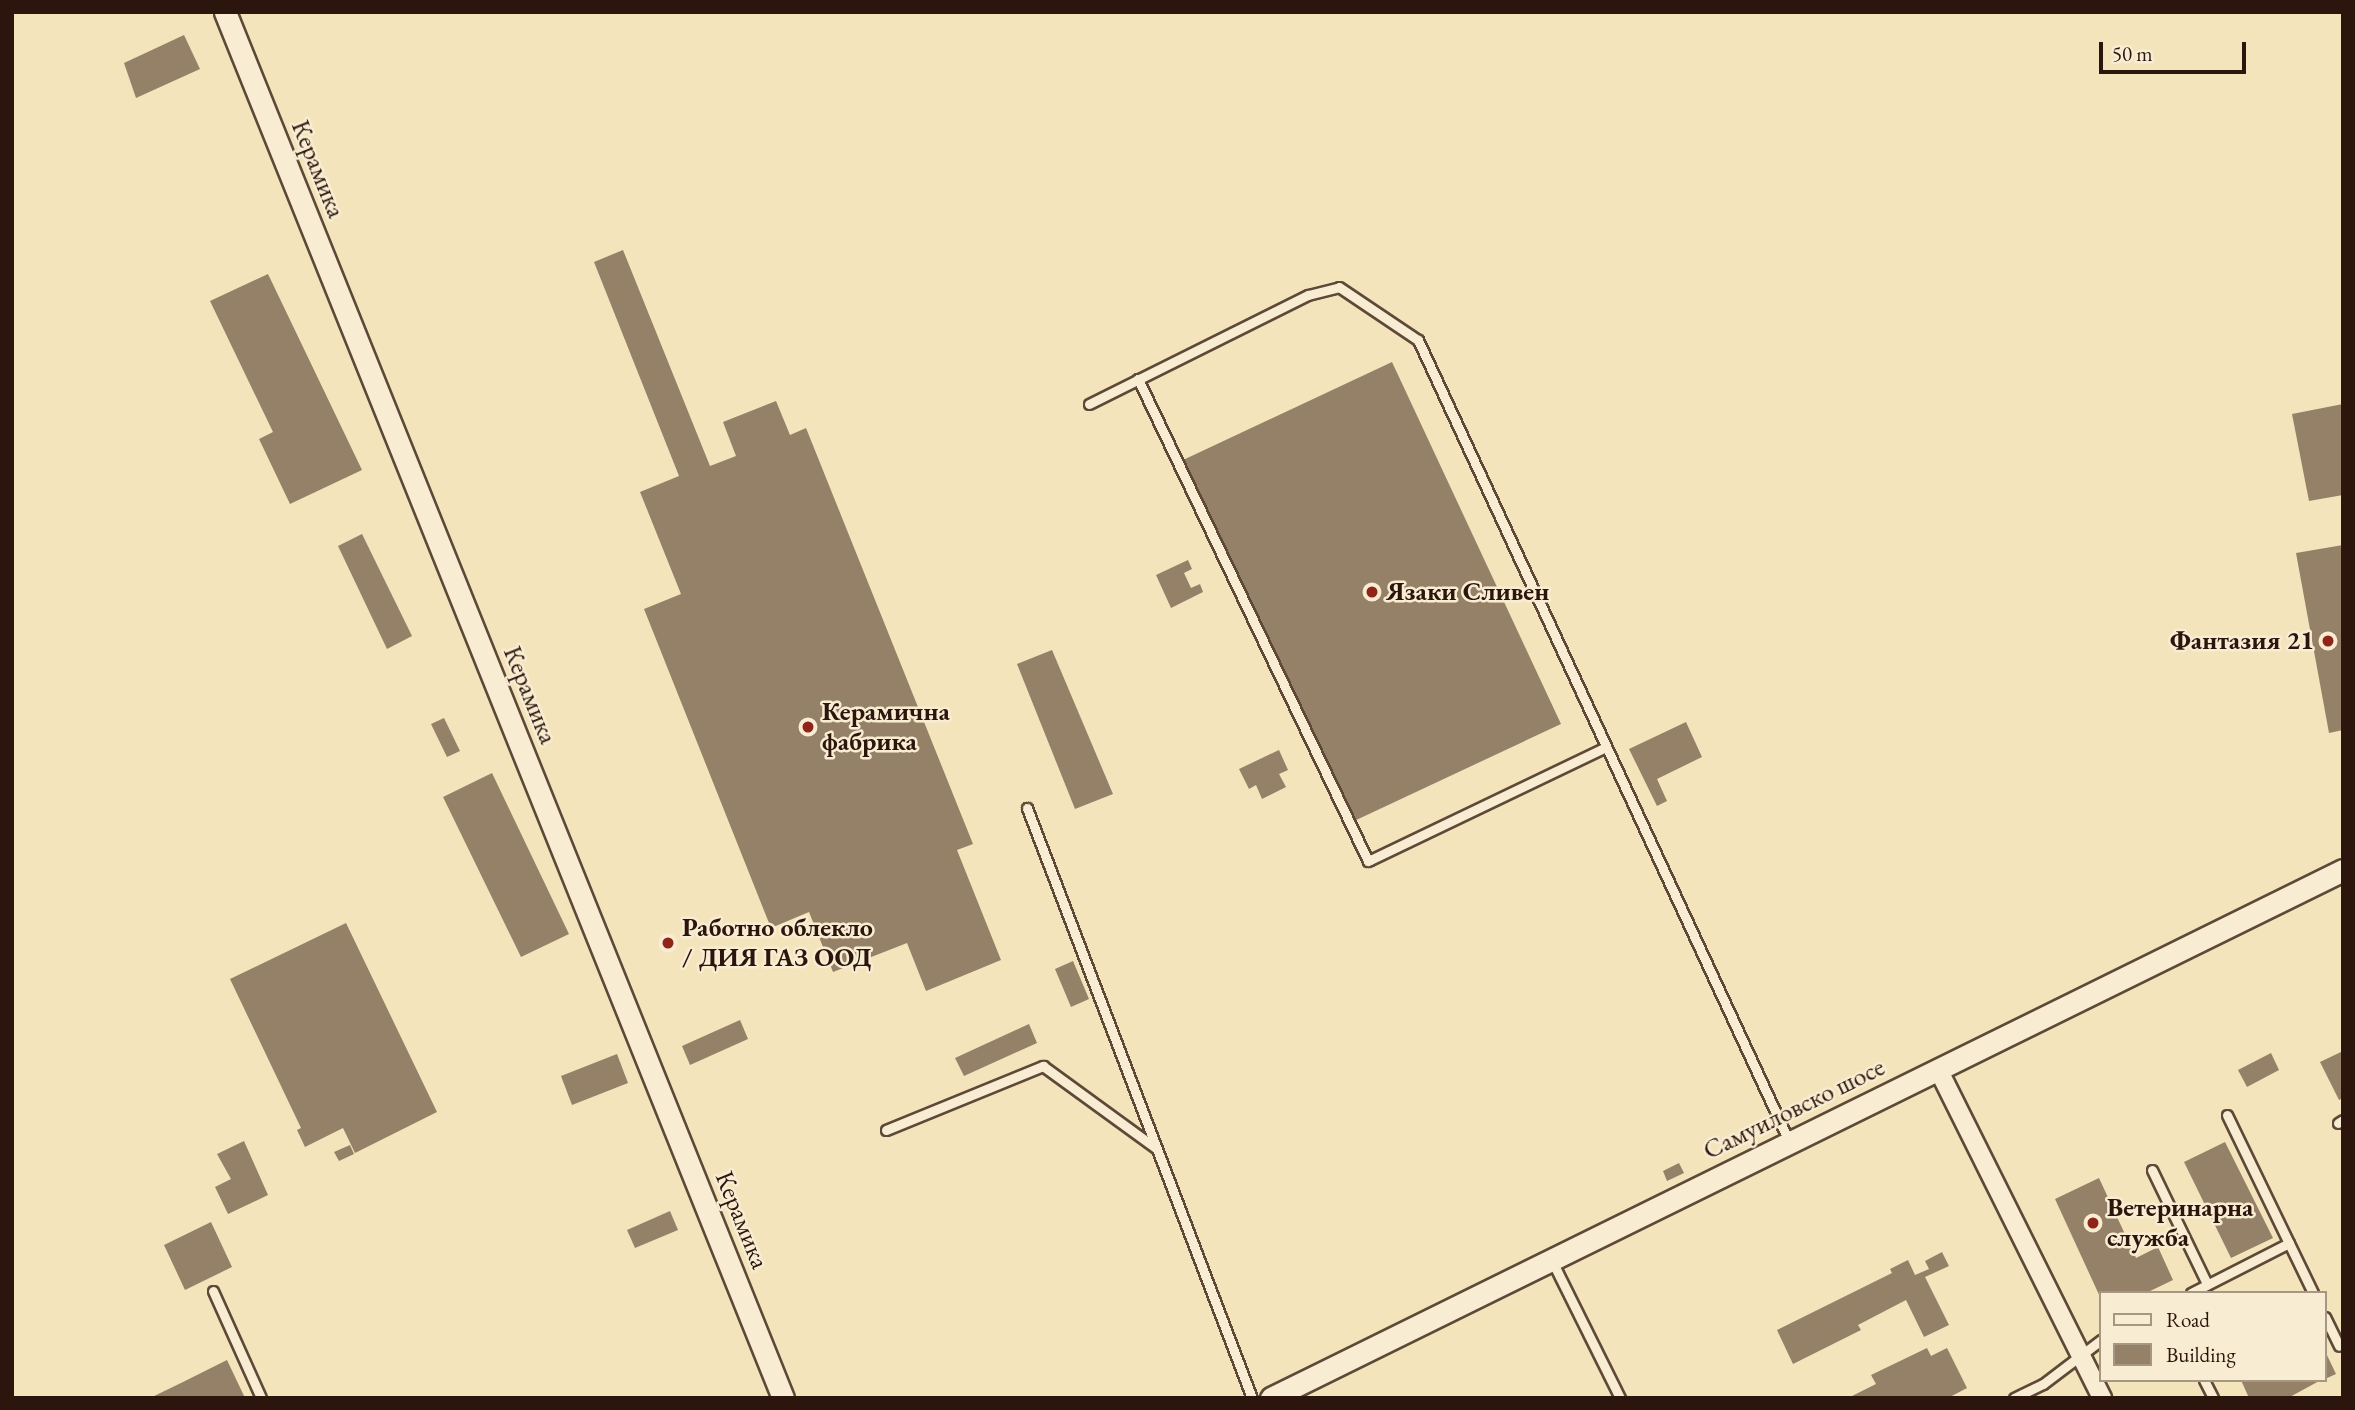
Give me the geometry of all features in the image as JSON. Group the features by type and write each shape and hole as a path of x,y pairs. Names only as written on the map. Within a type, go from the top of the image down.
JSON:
{"street":[{"name":"Керамика","path":"225,12 783,1398"},
{"name":"Самуиловско шосе","path":"1270,1398 2343,870"},
{"path":"1938,1069 2102,1398"}],"lane":[{"path":"1089,404 1308,295 1339,287 1419,340 1790,1142"},
{"path":"1138,379 1368,861 1606,747"},
{"path":"1027,807 1252,1398"},
{"path":"886,1130 1043,1066 1158,1149"},
{"path":"2227,1115 2312,1291"},
{"path":"2152,1170 2207,1284"},
{"path":"2195,1291 2289,1243"},
{"path":"1551,1259 1620,1398"},
{"path":"213,1291 261,1398"},
{"path":"2327,1321 2339,1346"},
{"path":"2014,1398 2043,1384 2080,1351 2100,1341"},
{"path":"2205,1382 2213,1398"}],"building":[{"path":"184,35 200,69 136,98 124,63"},
{"name":"Керамична фабрика","path":"623,250 710,466 736,456 723,422 776,401 790,435 806,428 973,844 957,850 1001,960 926,991 907,943 833,972 809,912 771,928 644,609 681,594 640,492 679,476 594,262"},
{"path":"268,274 362,470 290,504 259,439 273,432 210,301"},
{"name":"Язаки Сливен","path":"1392,362 1561,724 1352,822 1183,460"},
{"path":"2343,404 2343,495 2309,501 2292,414"},
{"path":"362,534 412,636 387,649 338,546"},
{"name":"Фантазия 21","path":"2343,545 2343,730 2329,733 2296,553"},
{"path":"1188,560 1192,569 1184,573 1191,588 1200,584 1203,592 1171,608 1156,575"},
{"path":"1052,650 1113,794 1075,809 1017,664"},
{"path":"444,718 460,751 447,757 431,724"},
{"path":"1686,722 1702,757 1657,779 1667,801 1657,806 1629,749"},
{"path":"1279,750 1288,770 1279,774 1286,787 1262,799 1256,785 1249,789 1239,769"},
{"path":"492,773 569,934 521,957 443,797"},
{"path":"346,923 437,1112 355,1153 343,1128 305,1147 297,1130 301,1128 230,979"},
{"path":"1073,961 1089,999 1071,1007 1055,969"},
{"path":"740,1020 748,1039 690,1065 682,1046"},
{"path":"1029,1024 1037,1043 964,1076 955,1058"},
{"path":"2343,1051 2343,1098 2339,1100 2320,1062"},
{"path":"2271,1053 2279,1070 2247,1087 2238,1070"},
{"path":"617,1054 628,1083 572,1105 561,1076"},
{"path":"244,1141 268,1195 228,1214 215,1187 231,1179 217,1154"},
{"path":"2225,1142 2273,1238 2231,1258 2184,1162"},
{"path":"350,1145 354,1154 339,1161 334,1152"},
{"path":"1679,1163 1684,1173 1667,1181 1663,1171"},
{"name":"Ветеринарна служба","path":"2099,1178 2136,1258 2158,1247 2173,1280 2150,1291 2100,1291 2100,1297 2055,1199"},
{"path":"670,1211 678,1230 635,1248 627,1230"},
{"path":"211,1222 232,1267 185,1290 164,1245"},
{"path":"1942,1252 1949,1266 1925,1277 1949,1325 1924,1337 1906,1300 1858,1325 1861,1330 1793,1364 1777,1330 1892,1273 1890,1269 1908,1260 1915,1275 1929,1269 1925,1261"},
{"path":"1927,1348 1931,1356 1947,1348 1967,1388 1948,1398 1848,1398 1876,1384 1871,1375"},
{"path":"2327,1355 2336,1374 2327,1378"},
{"path":"227,1360 245,1398 150,1398 183,1382"},
{"path":"2242,1382 2317,1382 2288,1398 2249,1398"}],"place":[{"name":"Язаки Сливен","path":"1372,592"},
{"name":"Фантазия 21","path":"2328,641"},
{"name":"Керамична фабрика","path":"808,727"},
{"name":"Работно облекло / ДИЯ ГАЗ ООД","path":"668,943"},
{"name":"Ветеринарна служба","path":"2093,1223"}]}
